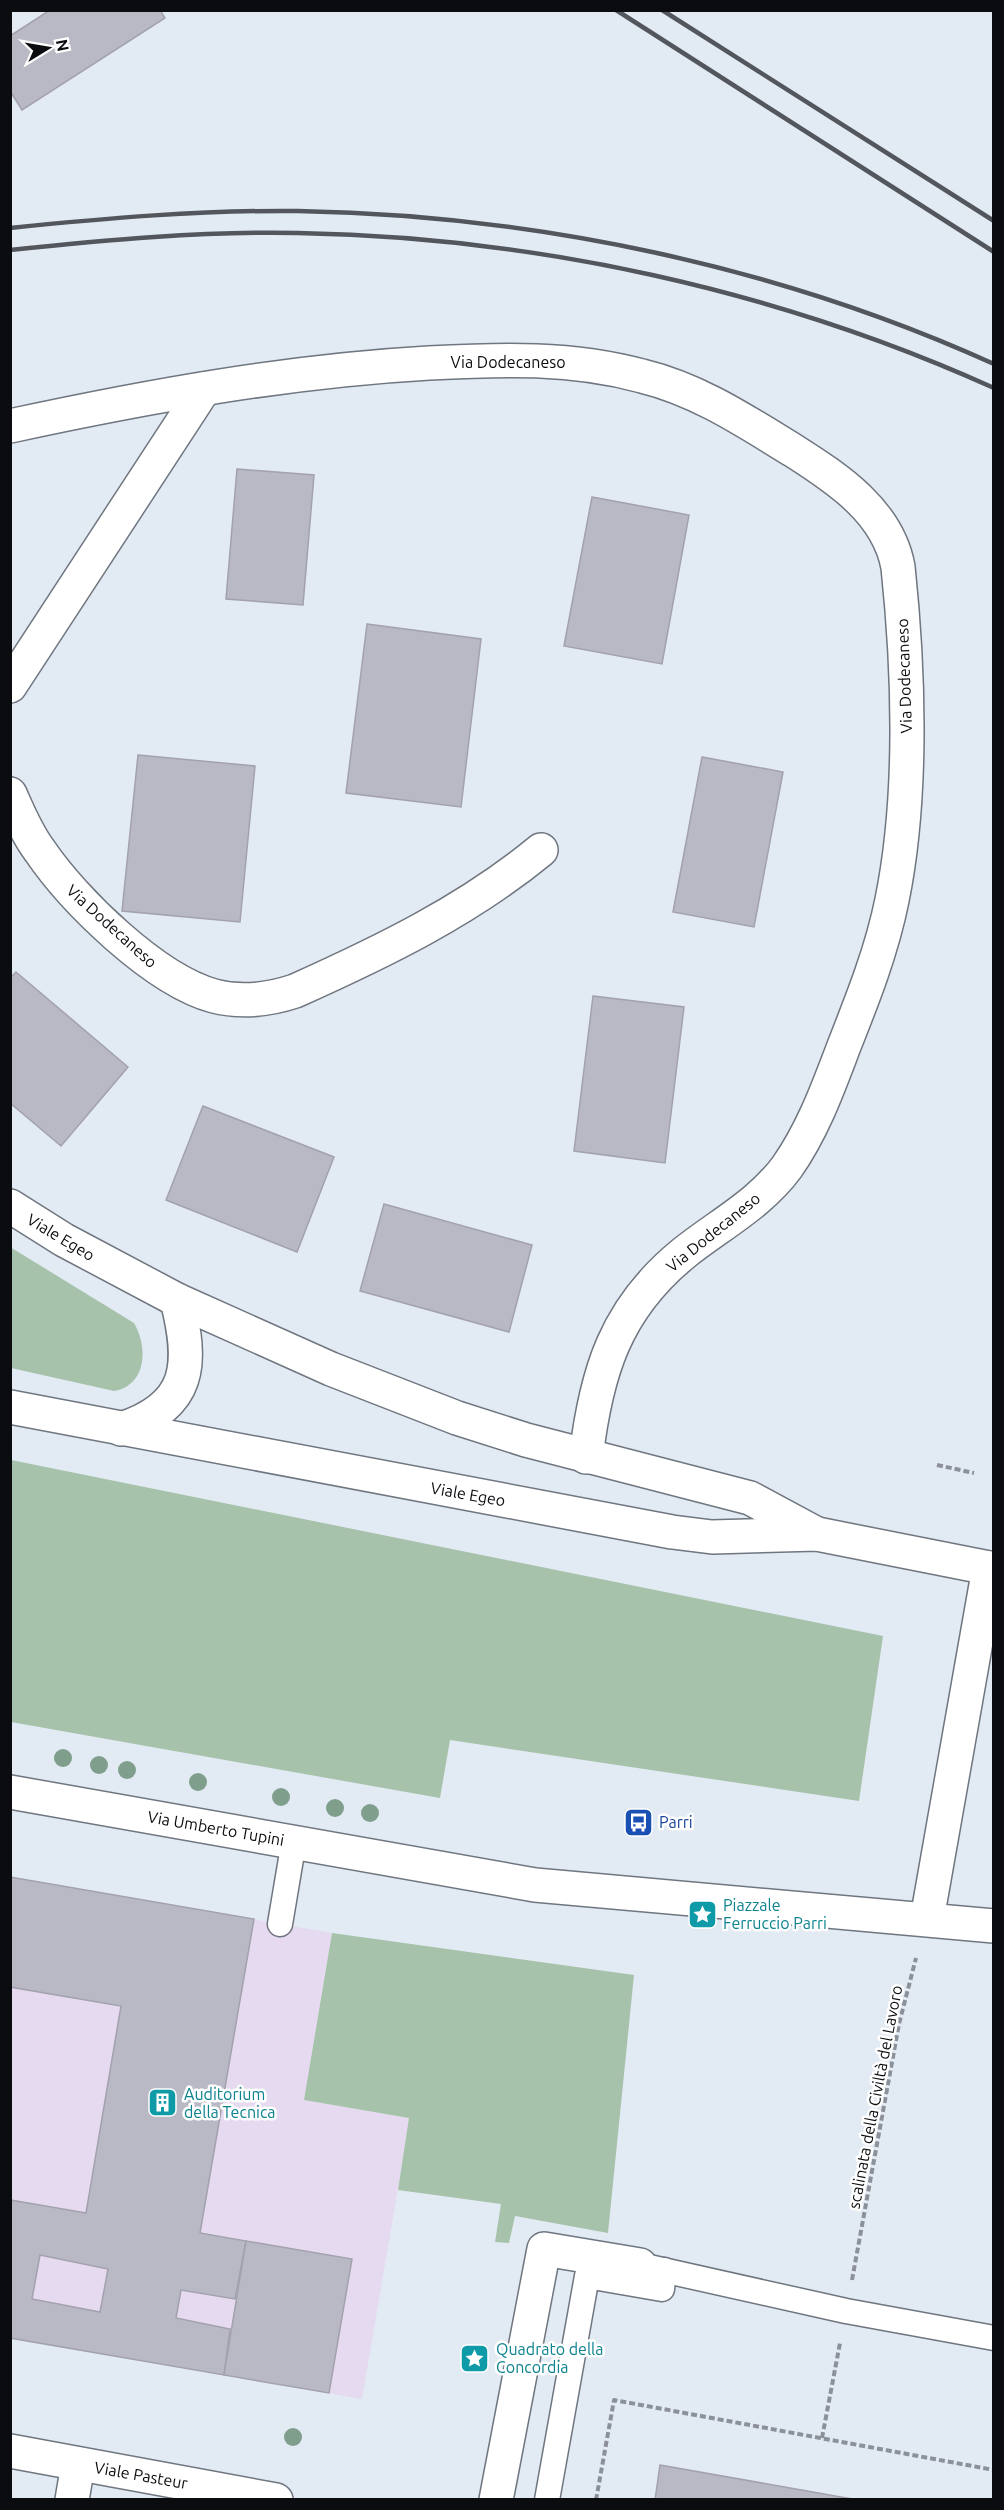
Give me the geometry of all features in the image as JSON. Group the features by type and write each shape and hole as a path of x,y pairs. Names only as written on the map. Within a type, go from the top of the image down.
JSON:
{"street":[{"name":"Via Dodecaneso","path":"10,426 204,389 332,369 493,360 581,363 643,376 682,388 719,405 843,484 881,525 896,556 903,629 904,794 893,898 874,969 823,1103 786,1168 744,1210 683,1253 641,1298 621,1328 605,1359 596,1389 586,1457"},
{"path":"10,686 204,389"},
{"name":"Via Dodecaneso","path":"10,795 27,832 54,871 109,926 150,962 187,986 215,996 235,999 277,997 314,982 478,899 541,850"},
{"name":"Viale Egeo","path":"10,1206 73,1245 177,1300 309,1360 423,1405 586,1457 750,1498 773,1508 818,1534"},
{"path":"121,1429 140,1422 162,1407 181,1382 187,1352 177,1300"},
{"name":"Viale Egeo","path":"10,1407 672,1532 723,1537 818,1534 991,1569"},
{"path":"991,1569 927,1919 993,1926"},
{"name":"Via Umberto Tupini","path":"10,1792 294,1841 535,1886 927,1919"},
{"path":"496,2499 543,2249 652,2267"},
{"name":"Viale Pasteur","path":"10,2451 276,2499"},
{"name":"Viale Pasteur","path":"72,2499 78,2464"}],"lane":[{"path":"279,1924 294,1841"},
{"path":"652,2267 846,2311 993,2338"},
{"path":"547,2499 587,2276 662,2289 652,2267"}],"path":[{"path":"937,1465 974,1473"},
{"name":"scalinata della Civiltà del Lavoro","path":"852,2281 899,2024 927,1919"},
{"path":"822,2438 840,2344"},
{"path":"596,2499 614,2400 993,2470"}],"shaded area":[{"path":"10,1877 332,1933 304,2100 410,2118 362,2399 11,2338"}],"green space":[{"path":"10,1247 134,1323 139,1333 143,1353 139,1373 133,1381 114,1391 11,1368"},
{"path":"11,1460 883,1636 859,1801 450,1740 440,1798 11,1722"},
{"path":"332,1933 634,1975 608,2233 515,2216 509,2243 495,2242 501,2204 398,2190 409,2118 304,2100"}],"building":[{"path":"50,10 160,10 165,18 22,110 10,91 10,36"},
{"path":"237,469 314,475 303,605 226,599"},
{"path":"592,497 689,515 662,664 564,646"},
{"path":"367,624 481,639 461,807 346,793"},
{"path":"138,755 255,766 240,922 122,911"},
{"path":"702,757 783,772 754,927 673,912"},
{"path":"16,972 128,1067 61,1146 10,1103 10,978"},
{"path":"593,996 684,1007 665,1163 574,1151"},
{"path":"203,1106 334,1157 297,1252 166,1200"},
{"path":"384,1204 532,1245 509,1332 360,1291"},
{"name":"Auditorium della Tecnica","path":"10,1877 254,1919 200,2233 246,2241 235,2299 181,2290 176,2318 230,2329 224,2375 10,2338 10,2200 86,2213 121,2006 10,1987","holes":["40,2255 108,2269 100,2312 32,2299"]},
{"path":"246,2241 352,2259 329,2393 224,2375"},
{"path":"660,2465 858,2500 655,2500"}],"railway":[{"path":"616,10 994,252"},
{"path":"662,10 994,221"},
{"path":"10,228 154,215 298,211 387,215 476,223 565,235 654,252 827,299 912,329 994,364"},
{"path":"10,250 226,233 387,237 476,245 565,258 654,275 741,297 827,323 912,353 994,388"}],"place":[{"name":"Parri","path":"638,1822"},
{"name":"Piazzale Ferruccio Parri","path":"702,1914"},
{"name":"Auditorium della Tecnica","path":"163,2103"},
{"name":"Quadrato della Concordia","path":"475,2358"}]}
